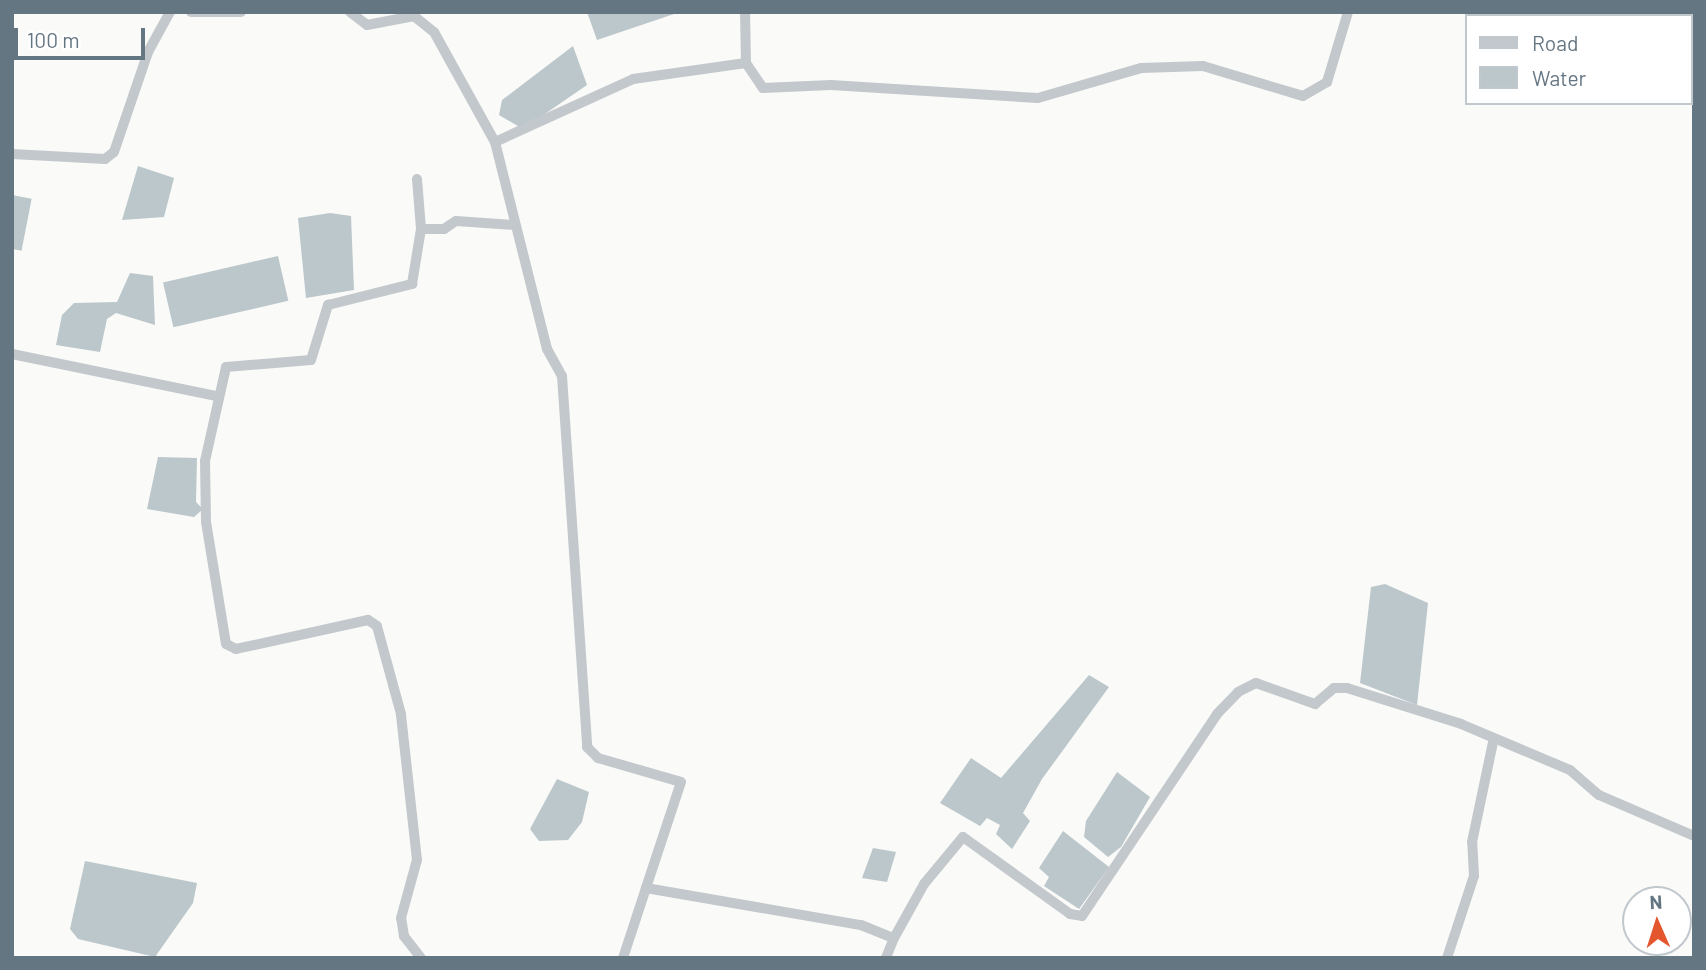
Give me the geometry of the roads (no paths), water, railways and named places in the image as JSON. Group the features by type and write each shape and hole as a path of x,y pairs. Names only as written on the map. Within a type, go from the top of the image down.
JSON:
{"street":[{"path":"12,154 105,159 114,152 148,52 170,12"},
{"path":"191,12 241,12"},
{"path":"350,12 367,25 414,14 447,52 495,142 547,349 562,376 587,747 598,758 681,782 623,958"},
{"path":"745,12 746,63 762,88 831,85 1027,98 1061,95 1078,84 1141,68 1203,66 1303,96 1326,82 1348,12"},
{"path":"495,142 634,79 746,63"},
{"path":"417,179 421,229 412,284 328,304 311,360 226,367 217,396 204,498 220,633 236,649 368,620 377,626 401,714 417,860 401,918 404,936 421,958"},
{"path":"421,229 444,229 457,221 515,225"},
{"path":"12,354 217,396"},
{"path":"886,958 894,938 930,875 963,836 1070,914 1082,916 1156,813 1179,766 1228,701 1247,686 1263,684 1315,704 1334,688 1347,688 1494,738 1570,770 1599,796 1694,836"},
{"path":"1447,958 1474,876 1472,842 1494,738"},
{"path":"646,888 780,907 894,938"}],"water":[{"path":"587,12 680,12 597,40"},
{"path":"573,46 587,85 523,129 499,115 502,100"},
{"path":"138,166 174,178 164,217 122,220"},
{"path":"12,195 32,199 22,251 12,249"},
{"path":"330,213 351,216 354,290 306,298 298,218"},
{"path":"278,256 288,301 173,327 163,283"},
{"path":"130,273 153,276 155,325 116,313 107,319 100,352 56,345 62,315 74,303 117,302"},
{"path":"158,457 197,458 196,502 203,509 194,517 147,509"},
{"path":"1385,584 1428,603 1417,705 1360,683 1371,587"},
{"path":"1089,675 1109,687 1042,779 1023,813 1030,821 1012,849 996,834 1000,825 987,818 980,826 940,803 971,758 1001,778"},
{"path":"1117,772 1150,797 1121,847 1108,857 1084,837 1086,821"},
{"path":"557,779 589,792 582,822 568,840 539,841 530,829"},
{"path":"1063,831 1109,867 1079,909 1044,886 1049,877 1039,868"},
{"path":"873,848 896,852 887,882 862,878"},
{"path":"85,861 197,883 193,903 155,957 78,939 70,929"}]}
